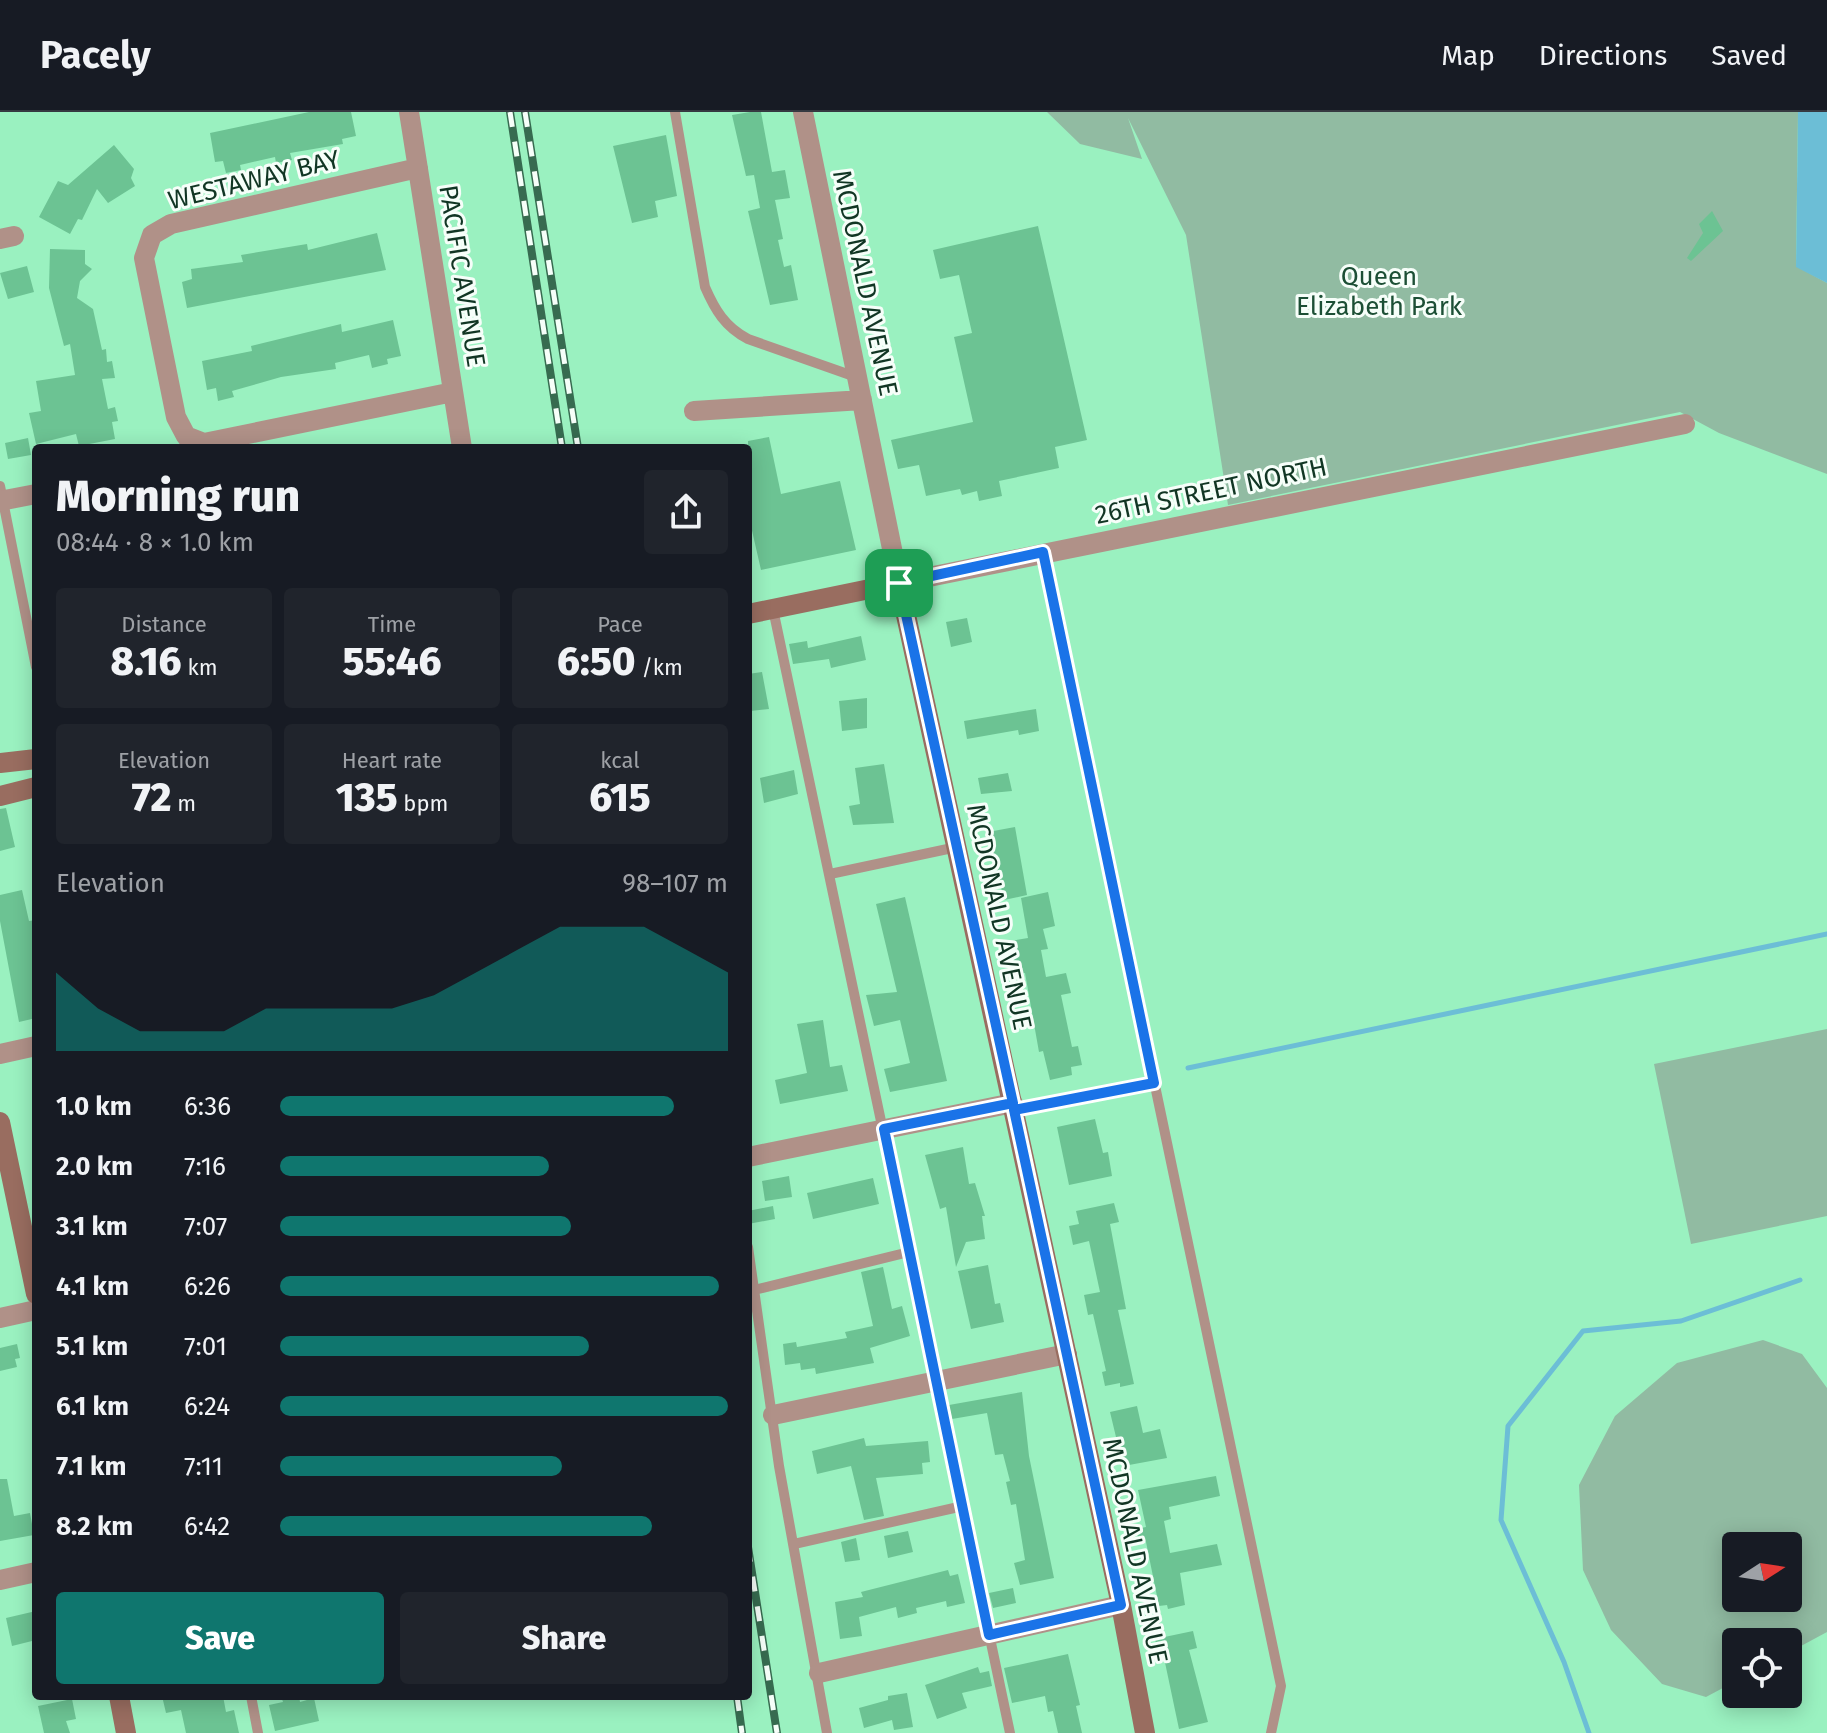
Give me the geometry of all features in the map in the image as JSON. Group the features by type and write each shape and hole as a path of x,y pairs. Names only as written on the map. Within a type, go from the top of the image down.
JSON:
{"street":[{"name":"PACIFIC AVENUE","path":"409,112 461,444"},
{"name":"MCDONALD AVENUE","path":"803,112 899,583 1121,1605 1145,1733"},
{"name":"WESTAWAY BAY","path":"418,168 171,224 152,235 144,258 176,417 186,436 204,443 453,392"},
{"path":"694,411 862,400"},
{"name":"26TH STREET NORTH","path":"752,613 1685,424"},
{"path":"1,496 32,494"},
{"path":"0,763 32,759"},
{"path":"0,796 32,788"},
{"path":"0,1054 32,1047"},
{"path":"752,1156 1014,1106"},
{"path":"0,1122 32,1275"},
{"path":"0,1318 32,1311"},
{"path":"773,1415 1067,1354"},
{"path":"0,1580 32,1573"},
{"path":"819,1673 1121,1605"},
{"path":"120,1700 126,1733"}],"lane":[{"path":"675,112 705,287 715,309 731,330 748,339 858,378"},
{"path":"1,496 32,647"},
{"path":"1043,552 1281,1686 1271,1733"},
{"path":"773,609 1010,1733"},
{"path":"830,874 957,847"},
{"path":"1014,1106 1154,1083"},
{"path":"754,1290 909,1252"},
{"path":"752,1276 827,1733"},
{"path":"794,1544 963,1506"},
{"path":"252,1700 258,1733"}],"green space":[{"name":"Queen Elizabeth Park","path":"1047,112 1798,112 1796,266 1827,283 1827,474 1719,433 1680,412 1228,505 1186,235 1128,118 1142,159 1080,144"},
{"path":"1827,1029 1827,1216 1691,1244 1654,1064"},
{"path":"1763,1340 1802,1354 1827,1388 1827,1632 1802,1645 1802,1628 1722,1628 1722,1688 1706,1697 1662,1684 1611,1630 1583,1570 1579,1485 1615,1416 1677,1363"}],"water":[{"path":"1798,112 1827,112 1827,283 1796,267"}],"building":[{"path":"309,112 351,112 356,136 342,139 343,144 290,153 292,160 276,163 275,157 240,165 241,170 226,173 223,161 215,162 210,133"},
{"path":"761,112 772,172 785,170 790,198 775,200 783,239 778,240 784,267 791,265 798,300 770,305 748,211 760,208 754,175 746,176 732,115"},
{"path":"666,135 677,196 655,201 658,217 632,223 613,146"},
{"path":"114,145 134,169 131,178 135,186 108,203 97,189 82,220 78,219 70,234 39,217 58,181 68,185"},
{"path":"1712,211 1723,231 1691,261 1687,258 1703,233 1699,224"},
{"path":"1038,226 1087,440 1055,447 1059,468 999,481 1002,496 979,501 977,491 962,495 960,489 926,496 919,465 898,469 891,440 973,422 954,337 972,333 959,275 940,279 933,250"},
{"path":"377,233 386,270 187,308 182,282 192,279 191,269 243,262 241,255 307,244 308,250"},
{"path":"50,249 85,250 85,264 92,269 80,281 77,298 93,309 102,350 106,349 107,362 112,361 115,378 102,379 108,409 115,407 118,421 112,422 115,439 78,444 76,434 36,444 29,413 41,411 36,381 75,375 70,344 64,346 49,288"},
{"path":"27,266 34,292 8,299 0,273"},
{"path":"393,320 401,356 387,359 388,364 372,368 369,355 335,363 336,369 281,377 232,391 234,397 218,401 216,388 207,390 202,361 252,351 251,346 341,324 342,332"},
{"path":"769,437 781,494 840,481 856,550 761,570 752,531 752,444 748,441"},
{"path":"28,438 31,455 8,459 5,443"},
{"path":"967,618 972,642 951,647 946,622"},
{"path":"861,636 866,660 831,668 829,659 793,664 789,644 807,641 808,648"},
{"path":"762,672 769,709 752,711 752,673"},
{"path":"867,698 867,728 842,731 839,701"},
{"path":"1036,709 1039,731 1019,735 1018,730 967,739 964,721"},
{"path":"884,764 894,823 853,825 849,806 860,804 855,768"},
{"path":"794,770 798,794 764,803 760,778"},
{"path":"1008,773 1012,791 981,794 978,778"},
{"path":"6,808 15,847 0,851 0,809"},
{"path":"1015,827 1027,895 1004,900 988,832"},
{"path":"22,890 29,921 32,921 32,1019 19,1022 0,921 0,895"},
{"path":"1048,892 1055,926 1043,929 1048,949 1041,950 1046,977 1066,973 1071,993 1061,995 1072,1047 1078,1046 1082,1065 1071,1067 1072,1075 1050,1080 1043,1051 1039,1052 1025,973 1016,974 1011,941 1028,938 1021,898"},
{"path":"905,897 947,1081 890,1092 884,1069 910,1063 900,1020 874,1026 866,995 897,992 876,904"},
{"path":"823,1020 830,1067 842,1065 848,1091 780,1104 775,1080 807,1073 797,1024"},
{"path":"1095,1119 1103,1153 1108,1152 1112,1176 1069,1185 1057,1127"},
{"path":"963,1147 969,1184 975,1183 985,1216 982,1216 985,1239 966,1242 956,1267 946,1207 940,1209 925,1155"},
{"path":"789,1176 792,1197 765,1201 762,1181"},
{"path":"873,1178 879,1204 813,1219 807,1193"},
{"path":"1114,1203 1119,1222 1110,1224 1126,1309 1118,1310 1134,1384 1120,1387 1120,1383 1105,1386 1102,1372 1106,1371 1093,1314 1088,1315 1084,1295 1100,1292 1089,1241 1073,1245 1069,1226 1079,1224 1076,1211"},
{"path":"773,1206 775,1219 752,1223 752,1210"},
{"path":"988,1265 995,1304 1000,1303 1004,1322 971,1329 958,1271"},
{"path":"883,1267 892,1309 902,1306 910,1336 870,1348 874,1363 816,1374 815,1368 801,1370 800,1363 785,1365 783,1344 796,1342 797,1347 847,1338 845,1332 873,1326 861,1272"},
{"path":"17,1344 20,1358 15,1359 17,1367 0,1371 0,1348"},
{"path":"1022,1392 1029,1456 1054,1578 1020,1585 1014,1563 1025,1560 1016,1504 1011,1505 1006,1482 1010,1481 1003,1454 995,1455 987,1413 952,1419 949,1405"},
{"path":"1137,1406 1143,1433 1160,1429 1167,1458 1129,1465 1128,1460 1122,1462 1110,1412"},
{"path":"864,1438 866,1446 928,1441 930,1462 922,1463 923,1474 876,1478 884,1516 864,1520 851,1466 817,1474 812,1451"},
{"path":"1216,1476 1220,1496 1169,1507 1171,1519 1164,1521 1170,1553 1217,1544 1222,1565 1180,1573 1185,1605 1168,1609 1167,1605 1159,1606 1146,1542 1139,1543 1136,1529 1146,1527 1138,1490"},
{"path":"0,1479 7,1479 14,1516 30,1513 32,1535 0,1541"},
{"path":"908,1531 913,1552 888,1558 884,1536"},
{"path":"856,1538 860,1560 845,1562 841,1542"},
{"path":"948,1570 950,1576 958,1574 965,1603 947,1607 946,1601 916,1608 917,1613 898,1618 896,1607 859,1617 862,1636 840,1639 835,1602 863,1597 861,1592"},
{"path":"1013,1588 1016,1603 993,1608 989,1593"},
{"path":"32,1612 32,1641 12,1646 6,1618"},
{"path":"1193,1631 1197,1648 1189,1650 1208,1722 1179,1729 1163,1653 1158,1654 1155,1639"},
{"path":"1068,1654 1080,1705 1076,1706 1082,1733 1058,1733 1053,1711 1048,1712 1045,1696 1012,1703 1004,1668"},
{"path":"978,1667 980,1673 989,1671 992,1686 962,1693 967,1708 937,1719 925,1685"},
{"path":"907,1693 913,1727 894,1730 892,1720 864,1728 859,1708 888,1700 888,1696"},
{"path":"72,1700 76,1719 66,1721 70,1733 44,1733 38,1706"},
{"path":"163,1700 224,1700 226,1712 234,1710 239,1733 186,1733 181,1710 166,1713"},
{"path":"314,1700 319,1721 275,1731 269,1705"}],"waterway":[{"path":"1188,1068 1827,934"},
{"path":"1589,1733 1564,1662 1501,1520 1508,1426 1583,1331 1681,1321 1800,1280"}],"railway":[{"path":"510,112 561,444"},
{"path":"525,112 577,444"},
{"path":"752,1573 777,1733"},
{"path":"738,1700 742,1733"}],"route":[{"path":"1043,552 1154,1083 1014,1110 1121,1605 989,1635 884,1129 1013,1103 899,583 1043,552"}]}
